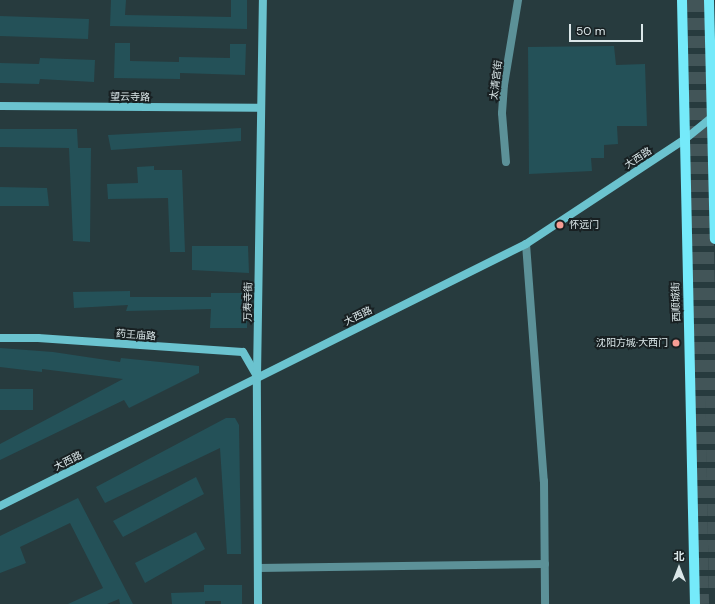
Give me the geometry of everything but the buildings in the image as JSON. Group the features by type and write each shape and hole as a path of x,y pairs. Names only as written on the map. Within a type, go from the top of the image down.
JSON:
{"main road":[{"name":"西顺城街","path":"682,0 695,604"},
{"path":"709,0 710,119 714,148 715,239"}],"street":[{"name":"万寿寺街","path":"258,604 257,376 260,108 263,0"},
{"name":"太清宫街","path":"506,162 502,112 504,85 518,0"},
{"name":"望云寺路","path":"0,106 260,108"},
{"name":"大西路","path":"0,506 257,376 526,244 684,140 710,119"},
{"path":"526,244 544,481 545,604"},
{"name":"药王庙路","path":"0,338 38,338 243,352 257,376"},
{"path":"258,568 545,564"}],"tunnel":[{"path":"693,0 703,604"},
{"path":"703,0 715,594"}],"place":[{"name":"怀远门","path":"560,225"},
{"name":"沈阳方城·大西门","path":"676,343"}]}
